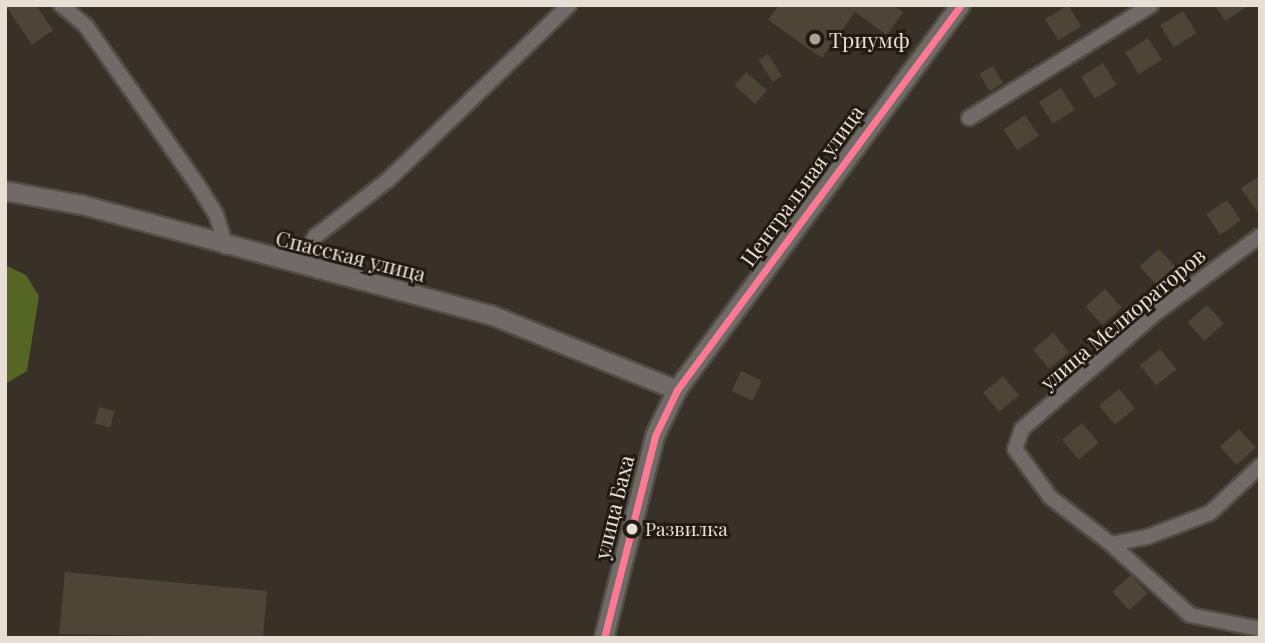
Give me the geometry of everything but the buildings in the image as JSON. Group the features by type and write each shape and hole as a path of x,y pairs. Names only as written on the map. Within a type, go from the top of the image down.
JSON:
{"street":[{"path":"61,5 86,26 197,184 216,214 226,247"},
{"path":"299,265 316,236 388,180 569,5"},
{"name":"Центральная улица","path":"677,390 961,5"},
{"path":"969,118 1151,5"},
{"name":"Спасская улица","path":"5,191 82,205 226,247 491,315 677,390"},
{"name":"улица Мелиораторов","path":"1111,544 1031,477 1015,449 1016,438 1157,312 1260,236"},
{"name":"улица Баха","path":"604,638 655,436 677,390"},
{"path":"1111,544 1147,537 1210,513 1260,466"},
{"path":"1111,544 1190,615 1260,629"}],"green space":[{"path":"5,265 26,275 39,296 27,371 5,384"}],"transit line":[{"path":"604,638 655,436 677,390 961,5"}],"place":[{"name":"Триумф","path":"815,39"},
{"name":"Развилка","path":"632,529"}]}
